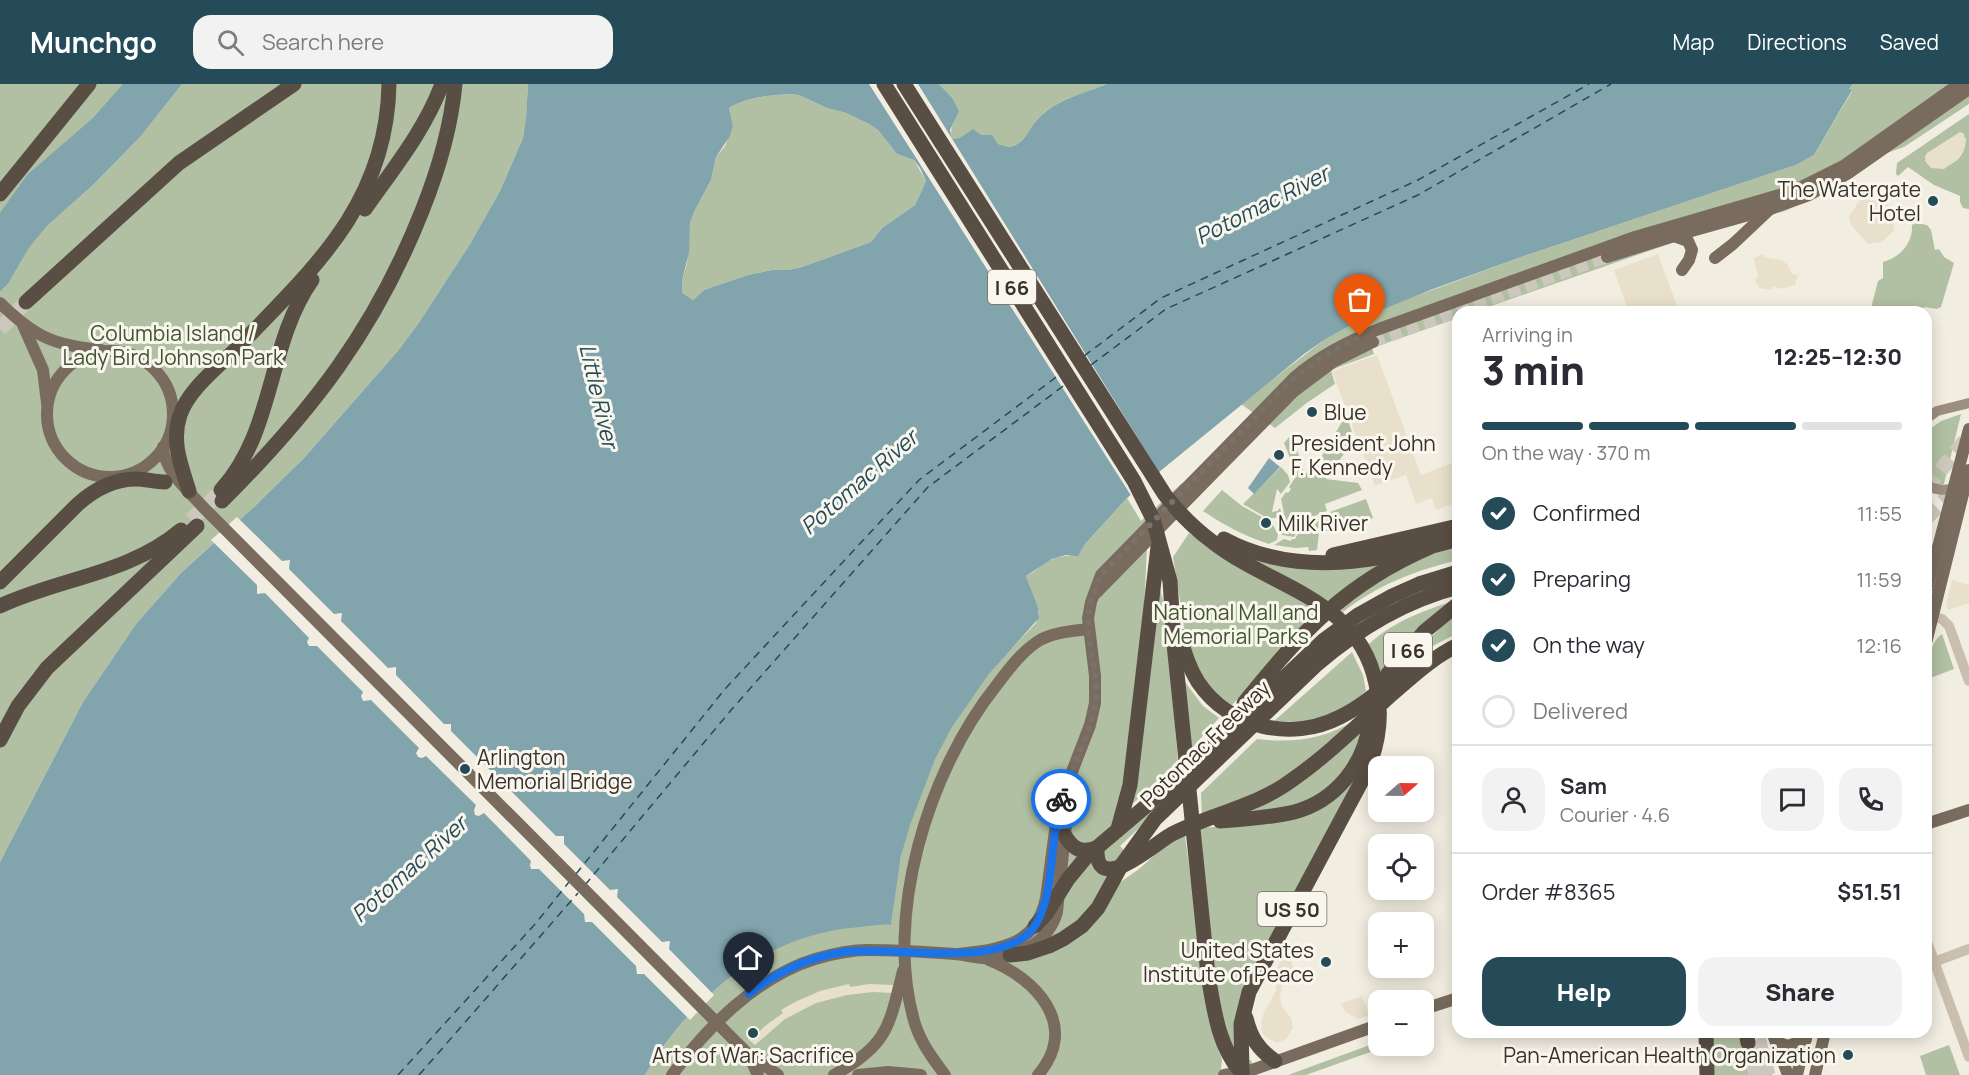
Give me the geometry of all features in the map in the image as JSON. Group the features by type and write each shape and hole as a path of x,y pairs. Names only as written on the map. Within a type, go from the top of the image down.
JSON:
{"highway":[{"path":"0,194 89,84"},
{"path":"26,302 179,163 294,84"},
{"path":"189,491 178,456 177,428 182,411 202,384 296,287 345,227 360,201 375,166 385,129 389,84"},
{"path":"345,227 364,210 416,136 442,84"},
{"path":"332,245 292,318 256,433 220,498 275,448 309,408 341,365 380,302 412,237 430,190 449,122 455,84"},
{"name":"I 66","path":"885,84 1146,503 1159,538 1170,581 1172,603 1191,669 1204,690 1225,709 1245,721 1271,728 1294,729 1321,725 1343,716 1364,702 1425,631 1452,609"},
{"name":"I 66","path":"904,84 1152,478 1188,520 1250,551 1295,557 1332,556 1452,527"},
{"path":"172,421 186,395 202,384"},
{"path":"70,512 80,495 100,477"},
{"path":"0,582 92,492 115,482 137,479 165,482"},
{"name":"US 50","path":"1188,520 1214,544 1318,602 1347,627 1363,647 1372,680 1377,743 1366,773 1259,971 1245,1005 1240,1031 1240,1074"},
{"path":"0,606 139,558 194,523 47,668 18,706 0,740"},
{"path":"1118,829 1130,785 1159,538"},
{"path":"1250,551 1283,561 1315,564 1375,559 1452,541"},
{"path":"1208,748 1280,659 1330,608 1365,581 1430,547"},
{"name":"Potomac Freeway","path":"1035,926 1046,914 1060,889 1097,848 1165,790 1313,649 1347,622 1399,593 1452,574"},
{"name":"Potomac Freeway","path":"1010,955 1028,953 1049,946 1076,931 1098,908 1122,866 1155,819 1326,657 1357,633 1391,612 1452,588"},
{"path":"1172,603 1203,942 1214,1008 1228,1056 1240,1074"},
{"path":"1364,702 1411,665 1452,641"},
{"path":"1065,836 1072,847 1078,850 1097,848 1100,865 1109,868 1122,866 1173,834 1251,803 1290,782 1424,667 1452,649"},
{"path":"1197,824 1285,814 1314,804 1336,789 1353,770 1364,750 1375,719"},
{"path":"1245,1005 1247,1023 1254,1043 1262,1053 1275,1061"},
{"path":"1706,1038 1707,1075"}],"main road":[{"path":"958,954 1006,946 1020,939 1035,926 1046,898 1058,808 1090,725 1096,697 1088,613 1101,575 1281,390 1312,364 1340,346 1370,332 1620,242 1766,201 1800,189 1845,165 1959,84"},
{"path":"1607,257 1770,209 1809,195 1835,182 1969,89"},
{"path":"1715,258 1770,209"},
{"path":"1674,236 1688,241 1692,250 1682,270"},
{"path":"0,303 26,329 51,340 66,345 134,354 155,368 168,393 172,421 163,447 146,464 123,474"},
{"path":"26,329 43,370 49,432 57,449 75,467 100,477 144,474 189,491"},
{"path":"1093,596 1293,392 1332,362 1373,342"},
{"path":"47,405 55,387 69,369 87,357 108,351"},
{"path":"1932,415 1937,411 1969,403"},
{"path":"1932,570 1969,429"},
{"path":"163,447 168,467 189,491 747,1053 778,1075"},
{"path":"1932,488 1954,488 1968,477"},
{"path":"1932,604 1968,477"},
{"path":"834,1075 862,1059 880,1039 890,1021 904,985 907,925 913,873 925,823 944,772 970,722 1003,676 1034,644 1047,637 1088,628"},
{"path":"985,958 1010,955 1034,945 1049,931 1057,912 1068,805 1079,755"},
{"path":"1932,822 1969,810"},
{"path":"672,1075 696,1046 741,1001 766,981 794,967 832,954 856,951 958,954 985,958 1004,966 1026,980 1048,1006 1054,1023 1054,1044 1049,1059 1038,1075"},
{"path":"904,985 918,1033 945,1075"},
{"path":"1434,1006 1452,1000"},
{"path":"1224,1075 1240,1074 1368,1028"},
{"path":"1774,1038 1788,1075"},
{"path":"1776,1038 1788,1046 1802,1038"},
{"path":"1797,1075 1806,1038"},
{"path":"1815,1075 1824,1038"},
{"path":"747,1053 758,1075"},
{"path":"1779,1075 1780,1055"},
{"path":"858,1075 888,1072 921,1075"}],"street":[{"path":"1932,616 1942,619 1949,626 1969,681"},
{"path":"1932,962 1969,949"},
{"path":"1932,968 1969,1058"}],"green space":[{"path":"0,84 126,84 0,223"},
{"name":"Columbia Island / Lady Bird Johnson Park","path":"182,84 528,84 523,138 500,191 470,244 418,324 397,352 304,458 181,573 136,624 83,702 0,862 0,292 8,284 29,248 47,226 93,185 141,136"},
{"path":"939,84 1107,84 1053,106 1041,116 1021,141 1010,147 998,144 992,136 952,139 953,104"},
{"path":"1853,84 1969,84 1969,104 1904,147 1884,154 1785,211 1686,238 1491,306 1452,306 1452,320 1372,348 1374,354 1331,370 1335,384 1275,428 1241,404 1324,340 1394,304 1524,256 1796,165 1814,155 1852,91 1849,89"},
{"path":"791,94 846,113 869,124 878,130 897,154 914,160 926,181 915,205 882,228 871,242 802,267 748,275 704,290 693,300 682,294 690,223 711,180 716,157 725,146 733,125 729,108 751,99"},
{"path":"1969,114 1969,209 1963,208 1960,196 1934,185 1908,167 1898,176 1896,174 1897,163","holes":["1966,138 1960,158 1951,164 1930,165 1925,157 1927,153"]},
{"path":"1916,223 1927,225 1931,230 1935,250 1939,249 1944,257 1954,263 1941,307 1937,309 1932,308 1932,306 1872,306 1878,281 1883,278 1883,262 1895,257 1908,244 1912,225"},
{"path":"1961,414 1944,484 1935,485 1932,484 1932,428 1941,421"},
{"path":"1346,415 1353,435 1347,437 1351,449 1346,451 1326,479 1358,483 1362,490 1325,504 1327,511 1302,521 1294,537 1282,535 1276,524 1284,513 1281,499 1291,489 1289,487 1297,475 1284,443 1292,434 1305,475 1316,460 1319,461"},
{"path":"1281,467 1288,475 1290,482 1281,494 1277,489 1272,512 1280,508 1281,512 1276,518 1267,518 1243,504"},
{"path":"1182,483 1193,499 1147,548 1142,649 1123,803 1116,822 1082,853 1109,874 1115,886 1166,845 1185,836 1210,1020 1222,1060 1221,1070 1251,1060 1256,1075 645,1075 666,1043 691,1013 718,987 748,965 781,947 816,934 852,926 891,925 907,833 914,808 934,760 973,693 1036,623 1039,613 1026,576 1051,560 1078,555 1085,544 1127,498 1141,521"},
{"path":"1222,490 1242,506 1271,522 1278,534 1277,540 1269,544 1251,537 1203,511"},
{"path":"1366,499 1373,518 1363,523 1319,533 1317,550 1309,551 1308,547 1274,545 1284,539 1291,541 1295,539 1305,521"},
{"name":"National Mall and Memorial Parks","path":"1189,533 1319,612 1230,707 1196,672 1186,639 1173,557"},
{"name":"National Mall and Memorial Parks","path":"1215,542 1267,561 1389,561 1331,602"},
{"path":"1452,546 1452,562 1384,586 1343,612 1338,607 1412,560"},
{"name":"National Mall and Memorial Parks","path":"1157,579 1164,603 1178,761 1128,808"},
{"path":"1450,602 1381,672 1369,644 1407,618"},
{"path":"1452,618 1452,636 1423,651 1421,648"},
{"path":"1942,634 1954,669 1933,677 1932,647"},
{"name":"National Mall and Memorial Parks","path":"1352,652 1363,675 1366,691 1350,705 1319,721 1273,722"},
{"name":"National Mall and Memorial Parks","path":"1185,682 1203,706 1219,718 1191,749"},
{"path":"1355,720 1279,785 1202,818 1201,793 1257,739 1283,741 1319,736"},
{"path":"1367,722 1355,762 1319,798 1255,814 1245,810"},
{"path":"1369,752 1248,981 1242,1057 1221,1036 1200,828 1271,823 1304,813"},
{"path":"1175,794 1120,846 1125,851 1116,862 1108,863 1101,851 1129,826"},
{"path":"1713,1038 1741,1038 1743,1045 1766,1038 1771,1058 1772,1075 1712,1075"},
{"path":"1949,1045 1960,1075 1926,1075 1920,1056"},
{"path":"1368,1046 1368,1053 1306,1075 1288,1075"}],"shaded area":[{"path":"1960,132 1964,134 1965,142 1964,150 1957,160 1944,169 1931,168 1925,161 1927,153"},
{"path":"1878,195 1884,197 1890,208 1894,230 1882,242 1868,244 1851,225 1849,217 1859,201"},
{"path":"1658,254 1677,306 1627,306 1614,270"},
{"path":"1763,254 1764,257 1787,264 1792,274 1798,275 1795,285 1781,289 1773,286 1772,290 1759,288 1755,281 1758,276 1754,258"},
{"path":"1377,355 1421,475 1452,463 1452,504 1436,510 1432,498 1416,504 1406,475 1375,486 1332,371"},
{"path":"1952,580 1969,585 1969,603 1948,610 1946,604"},
{"path":"1289,956 1293,967 1284,979 1280,995 1282,1007 1291,1018 1293,1028 1286,1039 1277,1043 1262,1032 1261,1023 1264,1012 1276,991 1277,968 1280,962"},
{"path":"849,984 850,987 869,984 893,985 892,993 873,992 847,995 816,1003 785,1019 755,1045 748,1039 751,1035 754,1037 783,1013 781,1010 795,1002 820,991"},
{"path":"1362,996 1368,1015 1358,1019 1346,1012 1341,1004"}],"water":[{"path":"123,84 182,84 141,136 93,185 47,226 29,248 8,284 0,292 0,213 27,175 93,118"},
{"path":"528,84 939,84 952,98 959,111 950,130 952,139 960,138 973,129 981,135 992,135 998,144 1010,147 1020,142 1035,122 1053,106 1107,84 1853,84 1849,89 1852,90 1814,155 1796,165 1524,256 1433,289 1369,315 1324,340 1127,498 1085,544 1078,556 1066,555 1052,559 1026,576 1038,608 1039,618 988,675 952,727 935,759 901,856 891,925 826,932 794,942 764,956 735,974 685,1019 645,1075 0,1075 0,862 83,702 136,624 181,573 304,458 397,352 470,244 500,191 523,138","holes":["799,95 869,124 878,130 897,154 914,160 926,181 915,205 882,228 871,242 802,267 748,275 704,290 693,300 682,293 682,281 689,252 690,223 711,180 716,157 730,136 733,125 729,108 759,97"]},
{"path":"1269,458 1280,467 1254,494 1248,488"}],"pier":[{"path":"869,84 918,84 1157,469 1159,473 1139,488 1132,497"},
{"name":"Arlington Memorial Bridge","path":"237,517 282,561 290,560 289,569 334,614 342,613 341,621 388,668 396,667 396,675 444,724 451,724 451,731 501,781 508,781 508,788 556,836 564,836 564,844 610,890 618,889 617,897 662,942 670,941 669,949 714,995 690,1020 644,974 637,974 636,966 592,922 585,922 584,914 539,869 531,869 531,861 484,813 479,816 475,815 476,805 426,756 418,757 416,753 419,748 371,700 363,701 361,696 363,692 317,646 309,646 307,642 309,638 265,593 257,594 257,585 211,540"}],"ferry route":[{"path":"1084,356 1161,298 1418,180 1589,84"},
{"path":"1091,365 1166,309 1418,195 1611,84"},
{"path":"576,874 725,689 919,480 1059,375"},
{"path":"585,885 732,709 928,487 1066,384"},
{"path":"398,1075 536,923 569,882"},
{"path":"419,1075 578,893"}],"tunnel":[{"path":"1472,306 1607,257"},
{"path":"0,329 26,302"},
{"path":"1373,342 1452,313"},
{"path":"1932,481 1969,436"},
{"path":"1932,512 1958,487"},
{"path":"191,520 217,495"},
{"path":"1758,1039 1768,1075"},
{"path":"1748,1043 1756,1075"}],"way so far":[{"path":"1061,799 1094,711 1095,676 1088,618 1101,575 1287,384 1320,358 1360,336"}],"place":[{"name":"The Watergate Hotel","path":"1933,201"},
{"name":"Blue","path":"1312,412"},
{"name":"President John F. Kennedy","path":"1279,455"},
{"name":"Milk River","path":"1266,523"},
{"name":"Arlington Memorial Bridge","path":"465,769"},
{"name":"United States Institute of Peace","path":"1326,962"},
{"name":"Arts of War: Sacrifice","path":"753,1033"},
{"name":"Pan-American Health Organization","path":"1848,1055"}],"route":[{"path":"749,994 784,971 832,954 868,950 958,954 1011,945 1035,926 1042,912 1047,892 1056,816 1061,799"}],"water label":[{"name":"Potomac River","path":"1262,205"},
{"name":"Little River","path":"599,396"},
{"name":"Potomac River","path":"859,482"},
{"name":"Potomac River","path":"409,869"}]}
